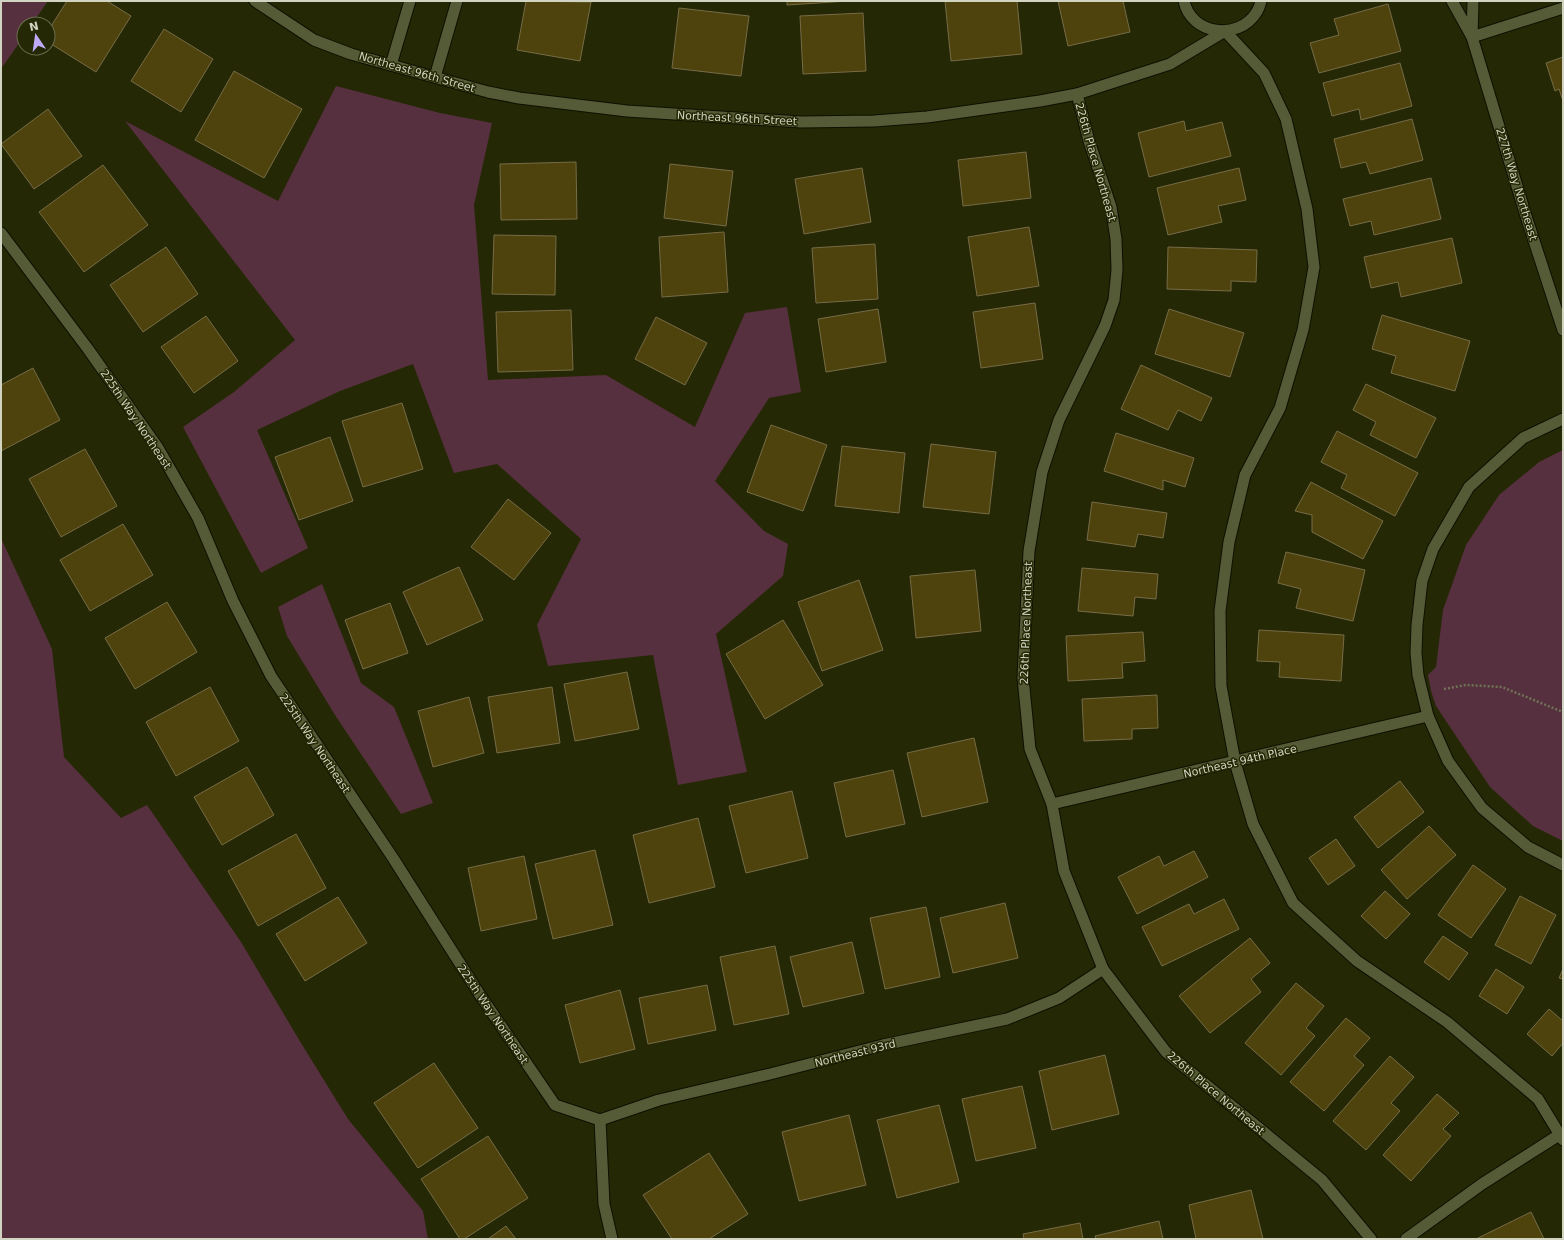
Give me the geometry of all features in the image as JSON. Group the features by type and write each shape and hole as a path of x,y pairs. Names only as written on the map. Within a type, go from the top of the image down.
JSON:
{"street":[{"name":"Northeast 96th Street","path":"255,1 314,40 350,54 488,92 518,98 627,112 801,122 874,121 927,116 1040,101 1077,94 1170,64 1225,31 1238,28 1248,22 1257,12 1261,1"},
{"path":"391,65 410,1"},
{"path":"436,77 457,1"},
{"path":"1184,1 1190,15 1199,24 1211,30 1225,31 1264,73 1286,119 1307,209 1314,267 1303,330 1280,408 1245,475 1229,542 1220,611 1221,686 1236,762 1253,824 1294,903 1357,961 1447,1022 1538,1099 1561,1137 1482,1184 1406,1239"},
{"name":"227th Way Northeast","path":"1452,1 1472,37 1526,216 1563,330"},
{"name":"227th Way Northeast","path":"1472,37 1473,1"},
{"path":"1472,37 1563,8"},
{"name":"226th Place Northeast","path":"1077,94 1089,141 1111,207 1116,239 1118,270 1114,300 1105,326 1059,420 1042,472 1029,551 1024,686 1030,749 1052,804 1064,871 1103,969 1166,1052 1322,1180 1371,1239"},
{"name":"225th Way Northeast","path":"1,233 88,349 158,448 198,518 233,601 271,676 393,858 478,992 555,1105 600,1120"},
{"path":"1563,419 1523,438 1469,487 1433,550 1422,581 1417,625 1416,653 1422,692 1428,716 1448,762 1482,808 1528,847 1563,865"},
{"name":"Northeast 94th Place","path":"1052,804 1428,716"},
{"name":"Northeast 93rd","path":"600,1120 659,1100 770,1074 883,1045 1007,1020 1059,998 1103,969"},
{"path":"600,1120 604,1204 612,1239"}],"path":[{"path":"1422,692 1466,685 1502,687 1563,712"}],"shaded area":[{"path":"1,1 48,1 38,16 16,16 16,47 1,69"},
{"path":"336,86 440,113 492,123 474,205 488,380 606,375 695,427 745,313 787,307 801,392 769,398 715,481 764,531 788,544 783,576 716,634 747,772 678,785 653,655 548,666 537,625 581,539 497,464 454,473 413,364 340,391 257,430 308,548 261,573 183,427 234,392 295,340 125,121 278,201"},
{"path":"1563,450 1563,841 1533,826 1490,787 1436,706 1428,675 1436,667 1443,610 1466,545 1499,495 1539,462"},
{"path":"1,538 52,649 64,757 121,818 147,805 241,942 348,1119 423,1211 428,1239 1,1239"},
{"path":"322,584 361,683 394,707 433,803 401,814 335,715 287,636 278,607"}],"building":[{"path":"67,1 107,1 131,16 96,72 56,47 56,18"},
{"path":"526,1 591,2 580,61 517,50"},
{"path":"787,1 849,1 787,5"},
{"path":"945,1 1017,1 1022,54 951,61"},
{"path":"1058,1 1123,1 1130,32 1068,46"},
{"path":"1388,4 1401,51 1319,73 1310,43 1339,35 1334,19"},
{"path":"679,8 749,16 741,76 672,68"},
{"path":"863,13 866,71 803,74 800,16"},
{"path":"164,29 213,59 181,112 131,81"},
{"path":"1563,57 1563,101 1559,89 1555,91 1546,63"},
{"path":"1400,63 1412,106 1361,120 1359,109 1332,116 1323,83"},
{"path":"234,71 302,109 264,178 195,140"},
{"path":"48,109 82,156 34,189 1,144"},
{"path":"1412,119 1423,160 1370,174 1366,162 1341,168 1334,139"},
{"path":"1184,121 1186,131 1222,122 1231,156 1149,177 1138,133"},
{"path":"1026,152 1031,198 963,206 958,160"},
{"path":"576,162 577,219 501,220 500,164"},
{"path":"670,164 733,171 726,226 664,218"},
{"path":"103,165 148,225 84,272 39,212"},
{"path":"862,168 871,222 804,234 795,179"},
{"path":"1239,168 1246,200 1218,206 1222,222 1168,235 1157,188"},
{"path":"1431,178 1441,219 1374,235 1371,221 1350,226 1343,199"},
{"path":"1029,227 1039,286 977,296 968,237"},
{"path":"724,232 728,292 662,297 659,237"},
{"path":"494,235 556,236 555,295 492,294"},
{"path":"1452,238 1462,283 1401,297 1398,282 1371,288 1364,257"},
{"path":"875,244 878,299 816,303 812,248"},
{"path":"166,247 198,294 143,332 110,285"},
{"path":"1168,247 1257,250 1256,282 1231,281 1231,291 1167,289"},
{"path":"1035,303 1043,359 981,368 973,312"},
{"path":"878,309 886,362 826,372 818,319"},
{"path":"1169,309 1244,333 1230,377 1155,354"},
{"path":"571,310 573,370 498,372 496,312"},
{"path":"1382,315 1470,341 1455,391 1391,373 1396,356 1372,349"},
{"path":"206,316 238,361 194,393 161,347"},
{"path":"656,317 707,343 685,385 635,359"},
{"path":"1141,365 1212,398 1201,421 1178,410 1168,430 1121,409"},
{"path":"33,368 60,420 1,451 1,385"},
{"path":"1366,384 1436,418 1416,458 1370,435 1376,422 1353,410"},
{"path":"402,403 423,469 363,487 342,421"},
{"path":"771,425 827,445 803,511 747,492"},
{"path":"1337,431 1418,473 1395,516 1341,488 1347,475 1321,462"},
{"path":"1116,433 1194,458 1185,487 1163,480 1163,490 1104,471"},
{"path":"330,437 353,501 299,520 275,457"},
{"path":"931,444 996,452 989,514 923,507"},
{"path":"842,446 905,453 899,513 835,506"},
{"path":"85,449 117,506 61,537 29,479"},
{"path":"1311,482 1383,521 1363,559 1312,532 1312,515 1295,511"},
{"path":"508,499 551,533 514,580 471,547"},
{"path":"1092,502 1167,513 1163,538 1138,534 1135,547 1087,540"},
{"path":"123,524 153,575 90,611 60,560"},
{"path":"1286,552 1365,570 1353,621 1296,608 1301,589 1278,583"},
{"path":"459,567 483,620 427,645 403,592"},
{"path":"1082,568 1158,574 1156,599 1135,597 1133,616 1078,611"},
{"path":"975,570 981,631 916,638 910,576"},
{"path":"859,580 883,650 822,671 798,602"},
{"path":"167,602 197,652 135,689 105,638"},
{"path":"390,603 408,653 363,669 345,620"},
{"path":"783,620 823,685 765,719 726,654"},
{"path":"1259,630 1344,635 1341,681 1279,677 1280,662 1257,661"},
{"path":"1143,632 1145,661 1122,663 1123,678 1068,681 1066,636"},
{"path":"627,672 639,729 575,741 564,684"},
{"path":"210,687 239,741 176,776 146,722"},
{"path":"552,687 560,743 497,753 488,697"},
{"path":"1157,695 1158,728 1132,729 1132,739 1084,741 1082,699"},
{"path":"469,697 484,753 433,767 418,711"},
{"path":"974,738 988,802 922,817 907,753"},
{"path":"247,767 274,815 222,845 194,797"},
{"path":"893,770 905,824 846,837 834,783"},
{"path":"1400,781 1424,812 1378,848 1354,817"},
{"path":"792,791 808,858 746,873 729,806"},
{"path":"698,818 715,887 649,903 633,835"},
{"path":"1429,826 1456,855 1407,899 1381,870"},
{"path":"296,834 326,888 258,926 228,871"},
{"path":"1336,839 1355,866 1328,885 1309,858"},
{"path":"595,850 613,925 553,939 535,864"},
{"path":"1194,851 1208,877 1137,914 1118,877 1159,856 1164,866"},
{"path":"524,856 537,919 481,931 468,868"},
{"path":"1473,865 1506,889 1471,938 1438,915"},
{"path":"1385,891 1410,914 1386,939 1361,916"},
{"path":"1520,896 1556,915 1531,964 1495,945"},
{"path":"338,897 367,943 305,981 276,934"},
{"path":"1224,899 1239,929 1162,966 1142,927 1189,904 1194,914"},
{"path":"1005,903 1018,958 953,973 940,918"},
{"path":"926,907 940,977 885,989 870,918"},
{"path":"1443,936 1468,953 1449,980 1424,962"},
{"path":"1250,938 1270,963 1251,979 1261,992 1210,1033 1179,996"},
{"path":"852,942 864,993 803,1007 790,957"},
{"path":"775,946 789,1014 734,1025 720,957"},
{"path":"1496,969 1524,987 1507,1014 1479,996"},
{"path":"1563,969 1563,979 1559,978"},
{"path":"1296,983 1324,1006 1306,1028 1315,1036 1281,1075 1245,1043"},
{"path":"707,985 716,1030 648,1044 639,998"},
{"path":"620,990 635,1049 580,1063 565,1005"},
{"path":"1549,1009 1563,1021 1563,1043 1552,1056 1527,1034"},
{"path":"1346,1018 1370,1038 1354,1056 1364,1065 1324,1111 1290,1082"},
{"path":"1105,1055 1119,1114 1052,1130 1039,1071"},
{"path":"1390,1056 1414,1077 1391,1103 1400,1111 1366,1150 1333,1121"},
{"path":"434,1063 478,1128 418,1168 374,1103"},
{"path":"1022,1086 1036,1148 976,1161 962,1099"},
{"path":"1437,1094 1459,1113 1443,1129 1451,1136 1411,1181 1383,1155"},
{"path":"939,1105 959,1182 897,1198 877,1120"},
{"path":"849,1115 866,1185 799,1201 782,1132"},
{"path":"488,1136 528,1198 464,1239 460,1239 421,1179"},
{"path":"709,1153 748,1214 709,1239 672,1239 643,1195"},
{"path":"1251,1190 1263,1239 1196,1239 1189,1205"},
{"path":"1531,1212 1544,1239 1476,1239"},
{"path":"1159,1221 1163,1239 1096,1239 1095,1236"},
{"path":"1080,1223 1083,1239 1024,1239 1023,1234"},
{"path":"506,1226 516,1239 488,1239"}]}
